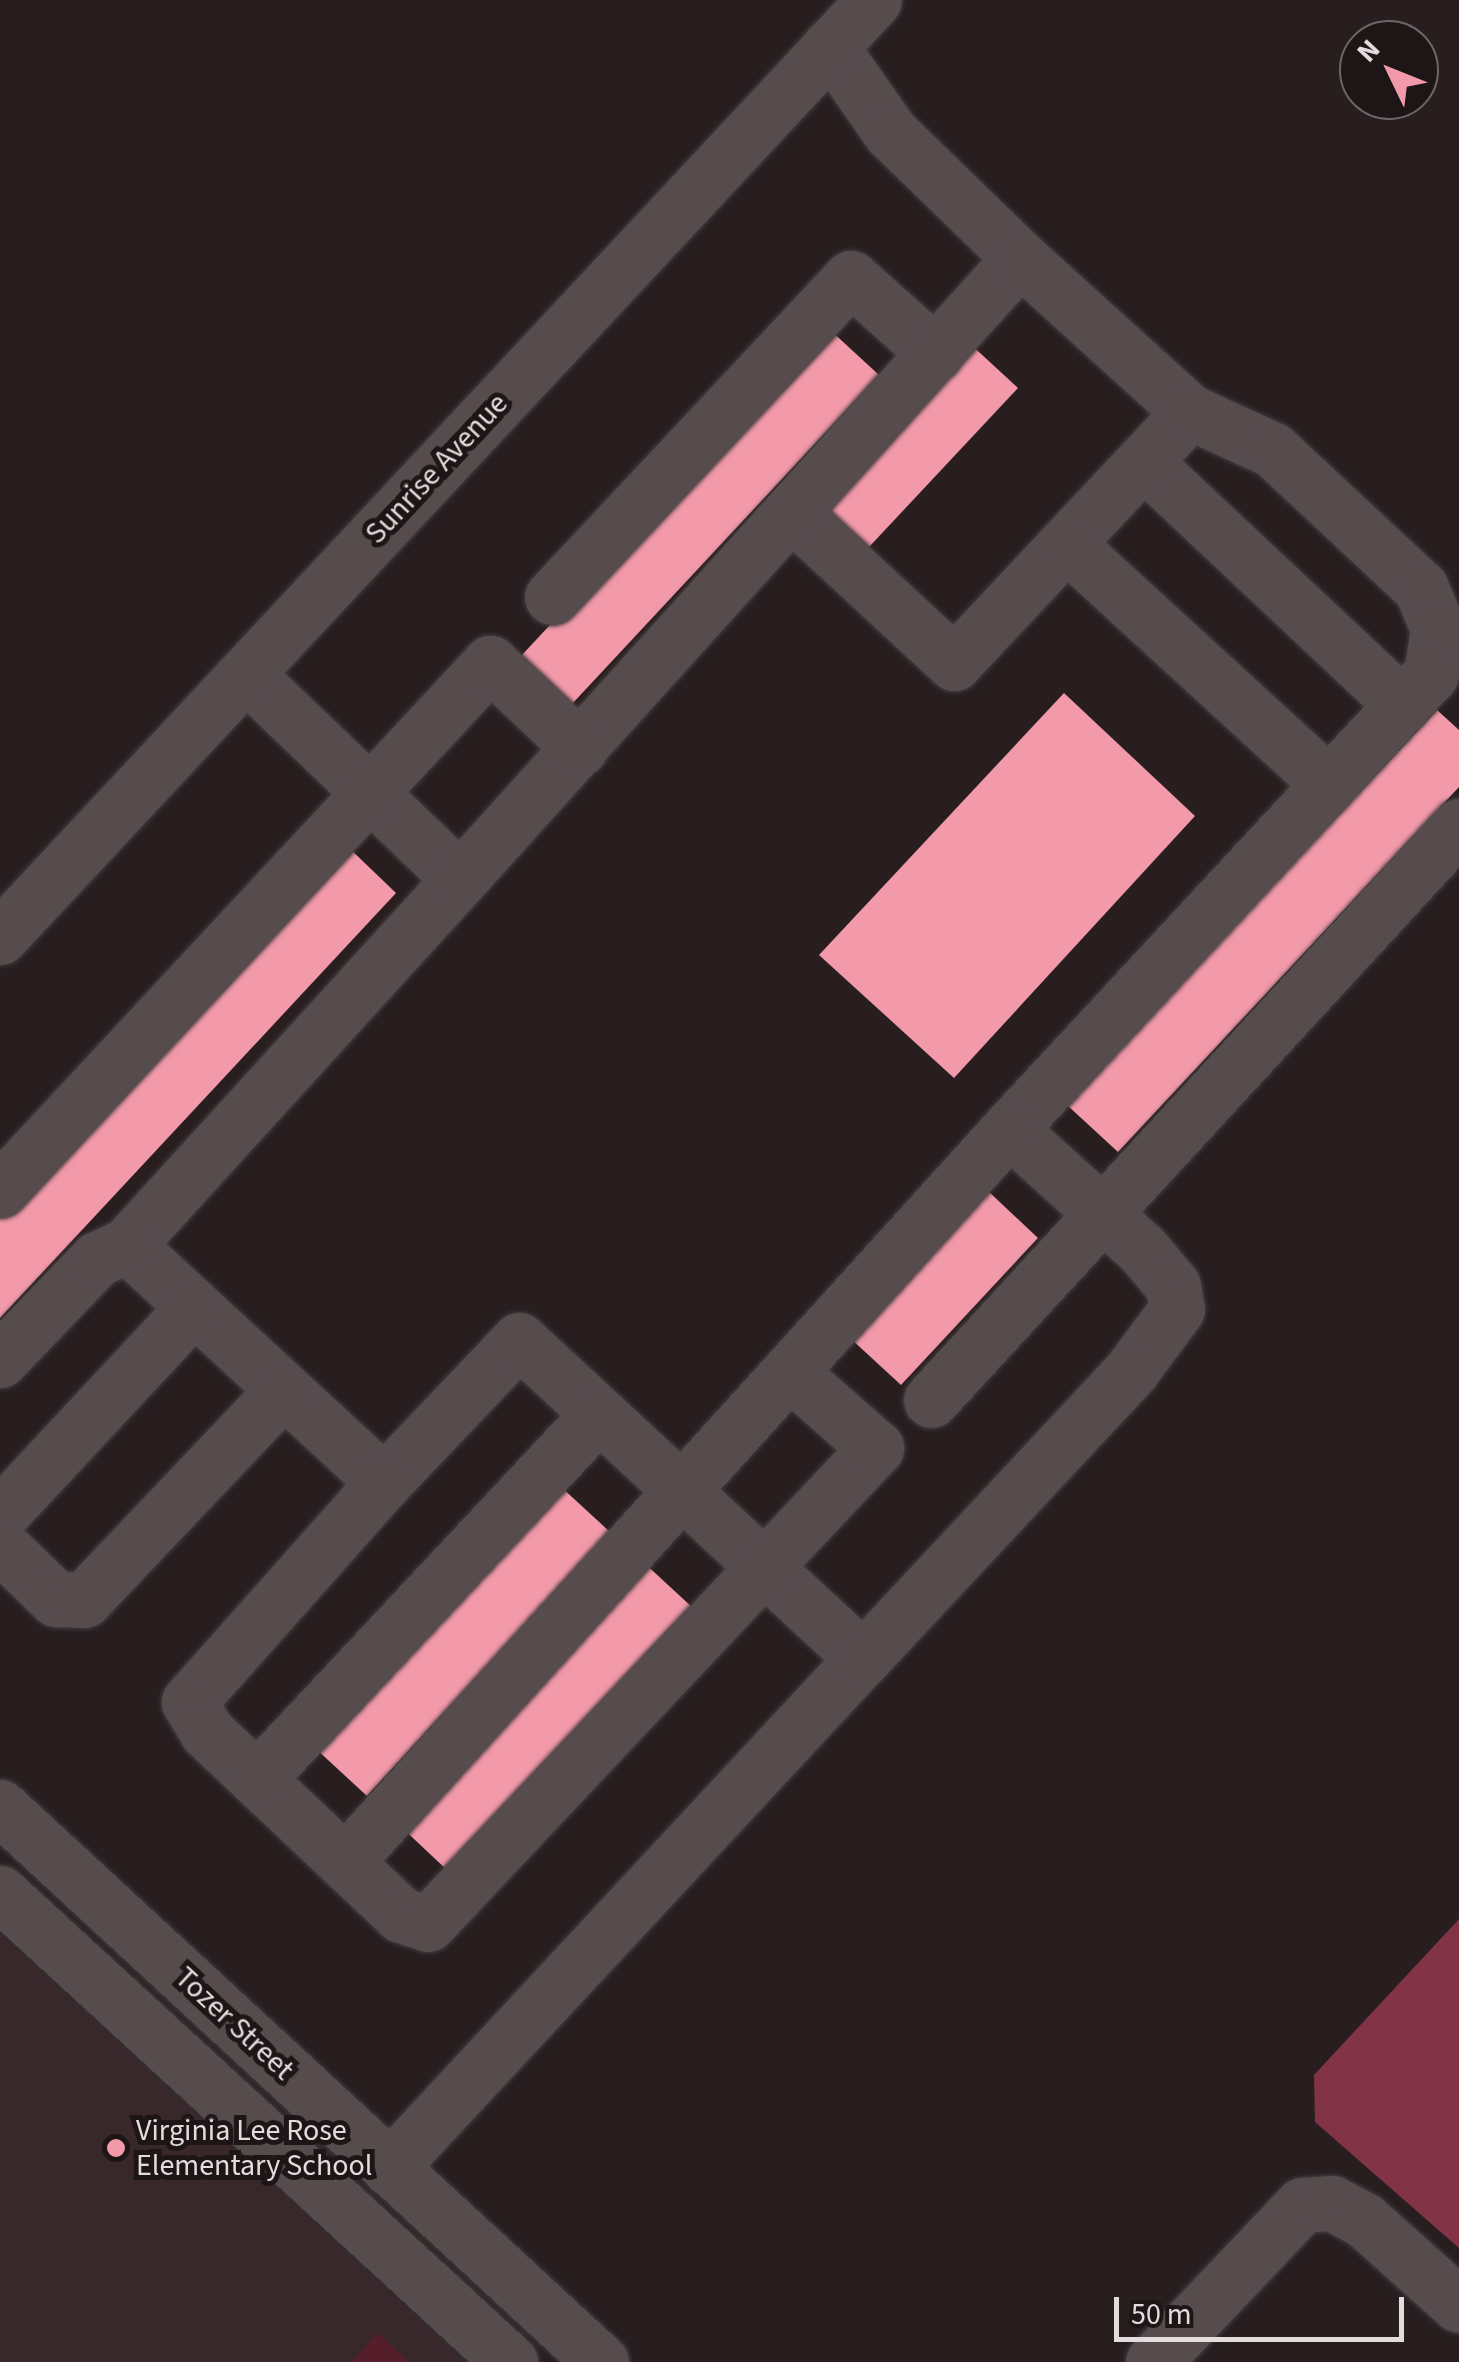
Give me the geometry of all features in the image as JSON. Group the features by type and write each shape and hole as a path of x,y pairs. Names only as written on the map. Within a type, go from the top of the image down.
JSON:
{"street":[{"name":"Sunrise Avenue","path":"0,936 874,0"},
{"path":"344,1862 792,1374 1010,1129 1431,674 1449,639 1421,588 1273,450 1190,412 1020,258 892,134 830,46"},
{"path":"0,1360 97,1258 127,1244 1020,258"},
{"path":"552,597 852,278 935,352"},
{"path":"792,513 954,663 1190,412"},
{"path":"1144,462 1402,704"},
{"path":"1068,545 1330,784"},
{"path":"0,1190 490,663 580,748"},
{"path":"246,674 460,879"},
{"path":"931,1400 1459,826"},
{"path":"389,2168 1131,1371 1177,1309 1172,1286 1103,1214 1010,1129"},
{"path":"127,1244 384,1482"},
{"path":"0,1515 193,1308"},
{"path":"792,1374 876,1448 763,1570 444,1916 428,1924 401,1915 257,1778 189,1702 384,1482 519,1340 763,1570 863,1658"},
{"path":"0,1545 56,1598 84,1600 282,1391"},
{"path":"257,1778 598,1414"},
{"name":"Tozer Street","path":"0,1807 600,2362"},
{"name":"Tozer Street","path":"0,1893 510,2362"},
{"path":"1154,2362 1302,2204 1332,2203 1364,2220 1459,2305"}],"shaded area":[{"path":"1459,1919 1459,2248 1315,2122 1314,2075"},
{"name":"Virginia Lee Rose Elementary School","path":"0,1934 465,2362 0,2362"},
{"path":"378,2333 409,2362 351,2362"}],"building":[{"path":"828,328 879,375 572,704 521,656"},
{"path":"966,340 1018,388 869,547 818,500"},
{"path":"1064,693 1195,816 954,1078 819,955"},
{"path":"1437,710 1459,730 1459,787 1118,1152 1067,1105"},
{"path":"346,845 396,893 0,1318 0,1217"},
{"path":"987,1190 1038,1238 901,1385 850,1338"},
{"path":"559,1485 610,1532 367,1796 315,1748"},
{"path":"641,1560 693,1608 448,1871 397,1823"}],"place":[{"name":"Virginia Lee Rose Elementary School","path":"116,2148"}]}
